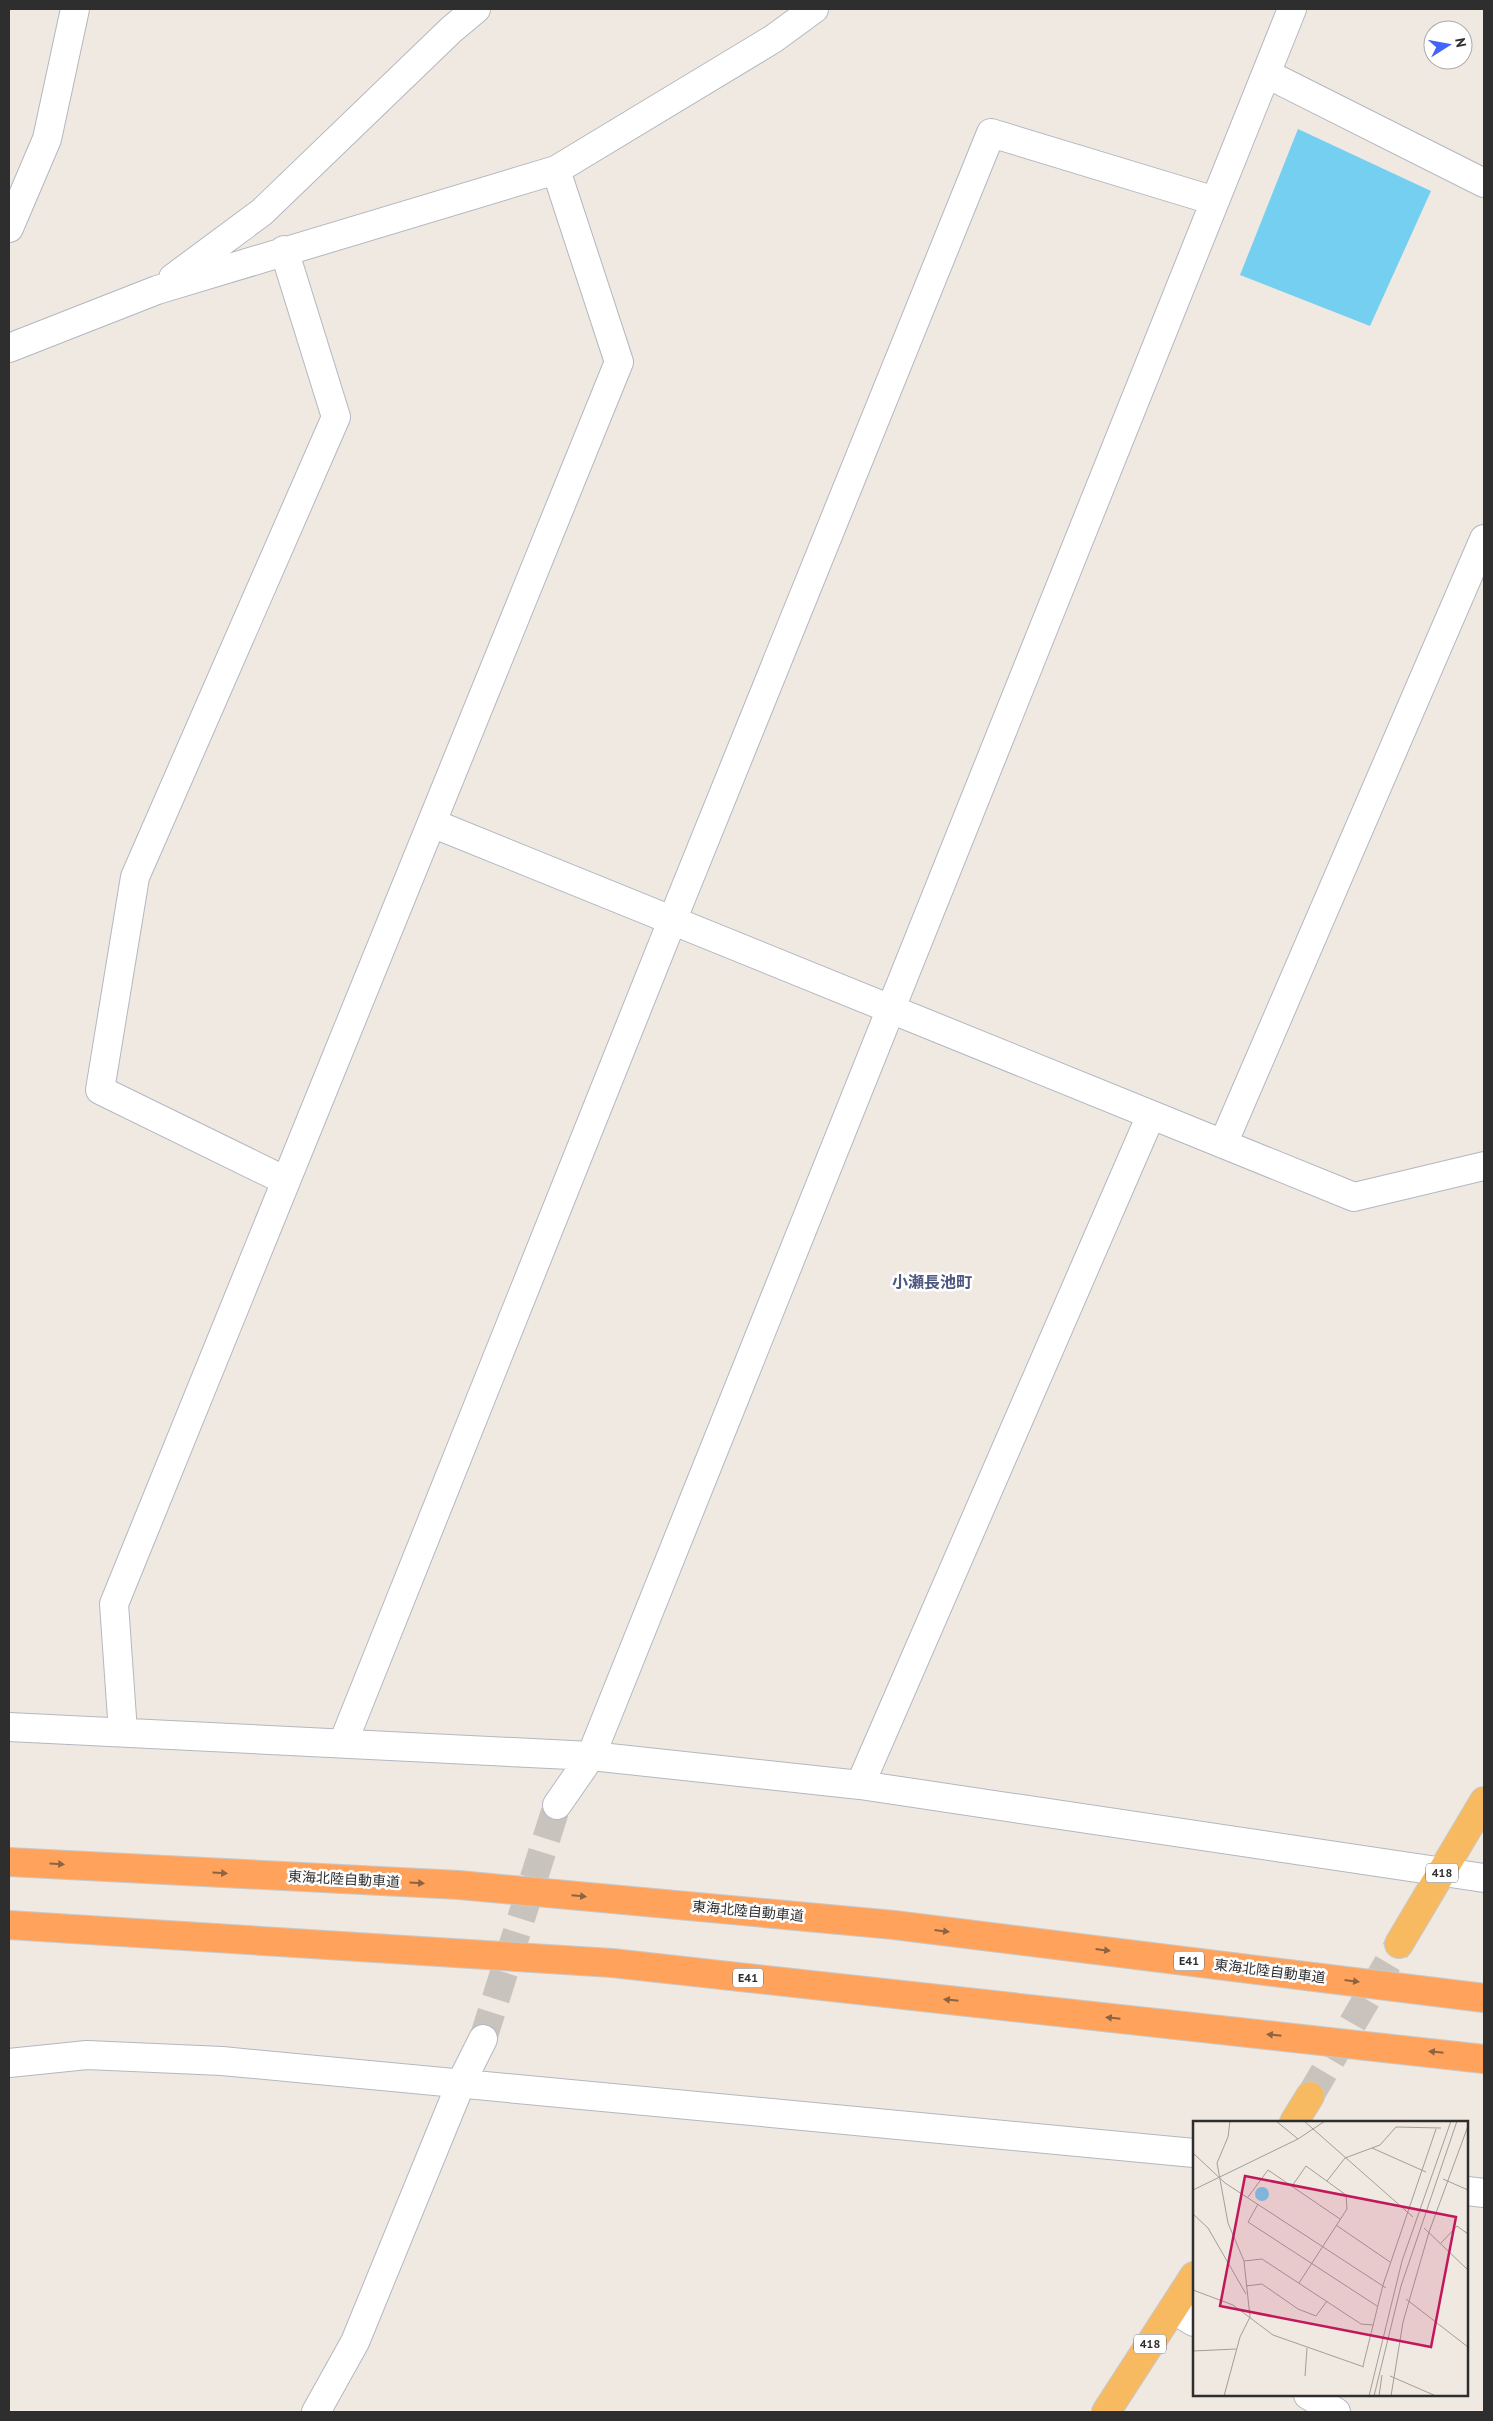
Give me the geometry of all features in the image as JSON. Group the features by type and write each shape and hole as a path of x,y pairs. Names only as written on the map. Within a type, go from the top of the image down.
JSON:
{"highway":[{"name":"418","path":"1399,1944 1484,1801"},
{"name":"東海北陸自動車道","path":"9,1862 459,1885 884,1924 1484,1998"},
{"name":"E41","path":"9,1925 612,1963 1484,2059"},
{"path":"9,1942 242,1940"},
{"path":"1295,2121 1310,2096"},
{"name":"418","path":"1106,2412 1184,2316 1193,2280"}],"street":[{"path":"9,228 47,139 75,9"},
{"path":"157,290 262,212 452,29 476,9"},
{"path":"9,348 157,290 284,250 556,170 773,39 814,9"},
{"path":"557,1805 591,1756 1292,9"},
{"path":"1267,74 1484,183"},
{"path":"343,1743 672,921 991,133 1215,200"},
{"path":"123,1732 114,1604 619,362 556,170"},
{"path":"284,250 336,417 135,877 100,1090 286,1181"},
{"path":"1223,1144 1484,539"},
{"path":"432,823 1354,1197 1484,1166"},
{"path":"860,1785 1151,1114"},
{"path":"9,1727 591,1756 860,1785 1484,1878"},
{"path":"316,2412 355,2342 461,2083 483,2039"},
{"path":"9,2063 87,2055 222,2061 1193,2152"},
{"path":"1468,2190 1484,2193"},
{"path":"1310,2396 1336,2412"}],"water":[{"path":"1298,129 1431,191 1370,326 1240,275"}],"tunnel":[{"path":"483,2039 557,1805"},
{"path":"1310,2096 1399,1944"}],"district":[{"name":"小瀬長池町","path":"932,1282"}]}
